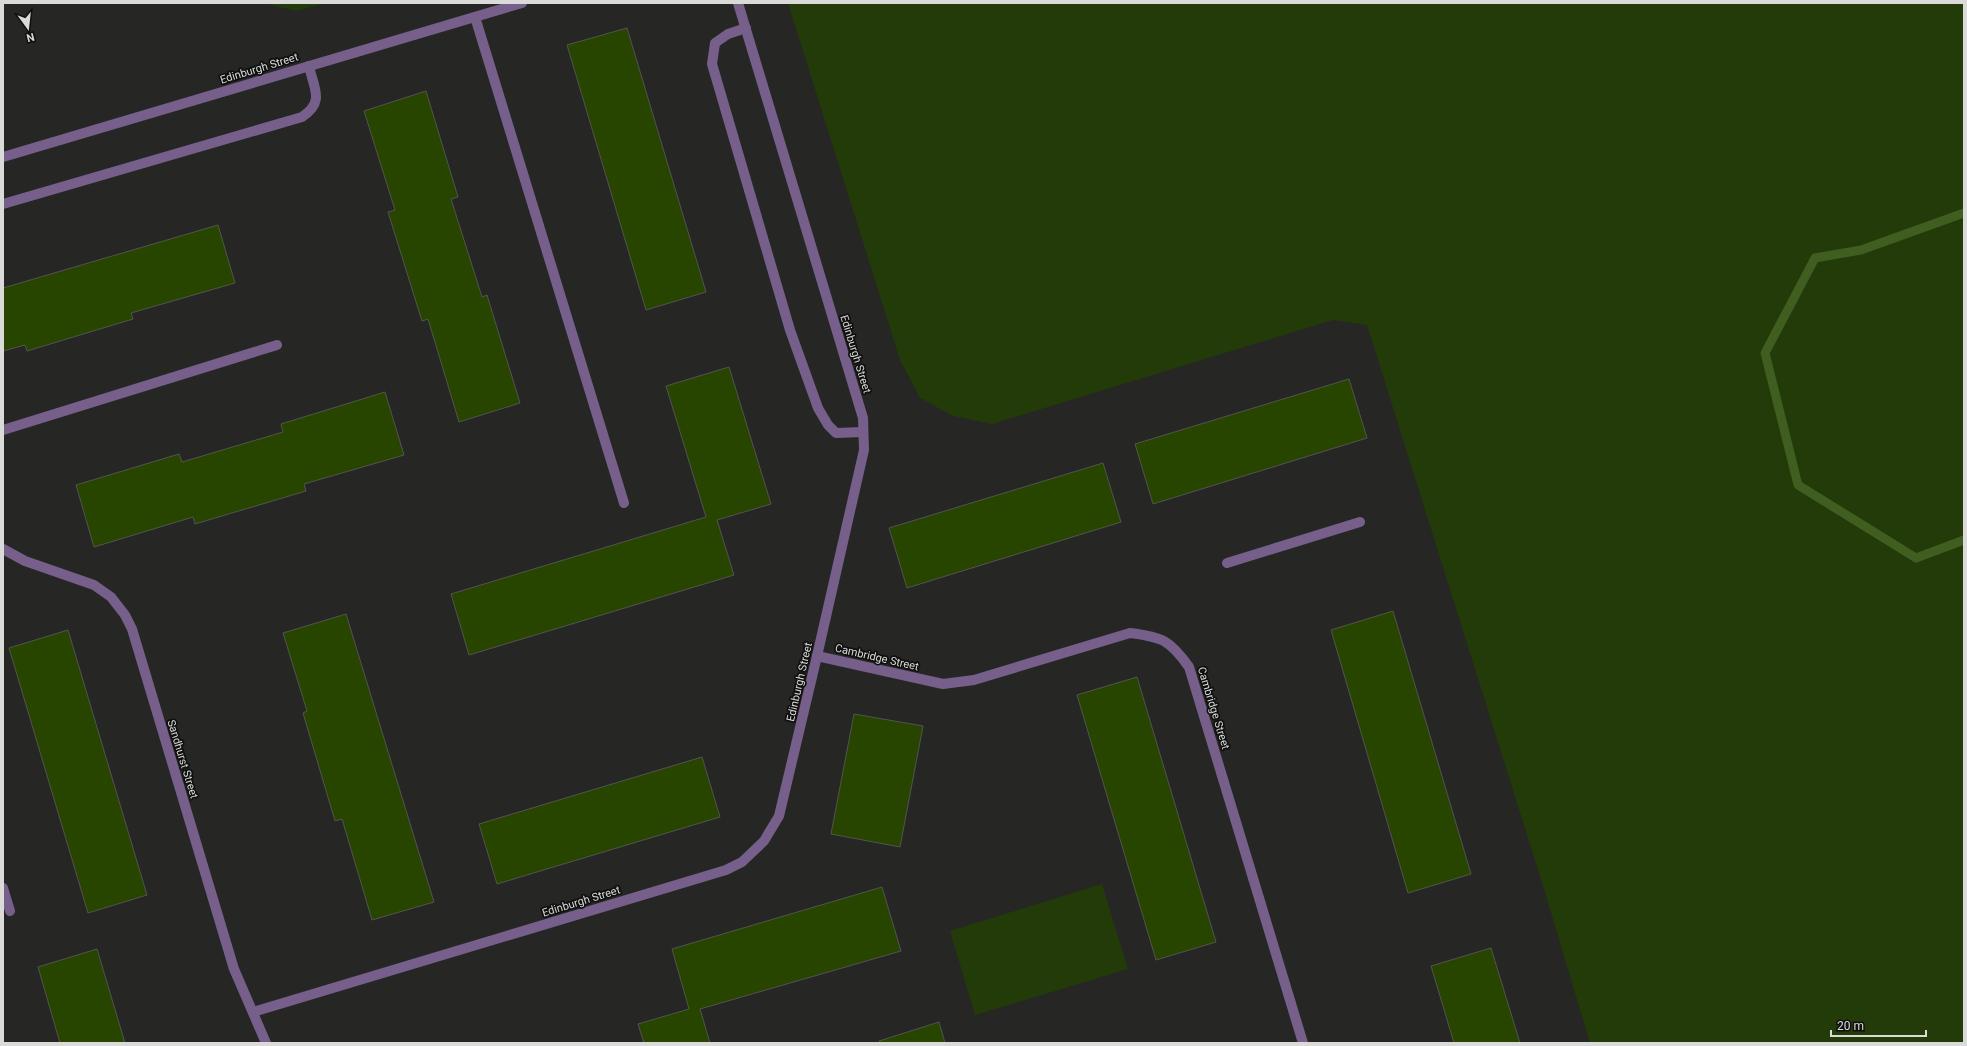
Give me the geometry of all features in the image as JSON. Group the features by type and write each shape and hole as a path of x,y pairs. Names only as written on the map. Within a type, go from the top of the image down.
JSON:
{"street":[{"name":"Edinburgh Street","path":"3,157 522,3"},
{"name":"Edinburgh Street","path":"253,1012 726,870 742,862 764,841 778,816 818,656 864,450 863,418 738,3"},
{"path":"475,17 624,503"},
{"path":"746,28 728,34 715,43 712,64 790,330 818,408 828,425 836,433 863,432"},
{"path":"3,204 302,117 316,104 317,99 309,66"},
{"path":"3,430 277,345"},
{"path":"1227,563 1360,522"},
{"name":"Sandhurst Street","path":"3,549 25,561 94,585 111,597 125,614 132,629 234,970 266,1043"},
{"name":"Cambridge Street","path":"818,656 943,684 974,680 1130,633 1154,636 1167,642 1178,652 1189,667 1303,1043"},
{"path":"3,888 10,911"}],"green space":[{"path":"263,3 325,3 296,11"},
{"path":"788,3 1964,3 1964,1043 1590,1043 1540,876 1367,325 1333,320 992,424 953,416 920,398 900,360"},
{"path":"1102,884 1128,969 975,1015 950,931"}],"building":[{"path":"627,28 706,292 646,310 567,45"},
{"path":"426,91 458,197 451,199 482,297 487,295 520,403 459,422 428,319 422,321 388,212 395,210 364,111"},
{"path":"218,225 235,283 131,313 133,319 27,351 25,345 3,351 3,288"},
{"path":"729,367 771,504 717,520 734,575 469,655 451,594 706,517 666,386"},
{"path":"1349,379 1367,438 1153,504 1135,444"},
{"path":"385,392 404,455 304,484 306,491 195,524 193,517 94,547 76,485 179,454 182,462 283,432 281,424"},
{"path":"1103,463 1121,522 907,588 889,528"},
{"path":"1393,611 1471,874 1408,893 1331,630"},
{"path":"346,614 434,902 372,920 342,819 335,821 303,713 307,711 283,633"},
{"path":"68,630 147,895 88,913 9,648"},
{"path":"1137,677 1216,942 1156,960 1077,695"},
{"path":"854,714 923,726 900,847 831,834"},
{"path":"702,757 720,817 497,884 479,824"},
{"path":"882,887 901,951 700,1009 710,1043 644,1043 638,1024 689,1009 672,949"},
{"path":"1491,948 1520,1043 1454,1043 1431,966"},
{"path":"97,949 125,1043 60,1043 38,967"},
{"path":"939,1022 945,1043 880,1043 879,1041"}],"waterway":[{"path":"1964,213 1861,250 1815,258 1765,353 1798,485 1916,558 1964,540"}]}
